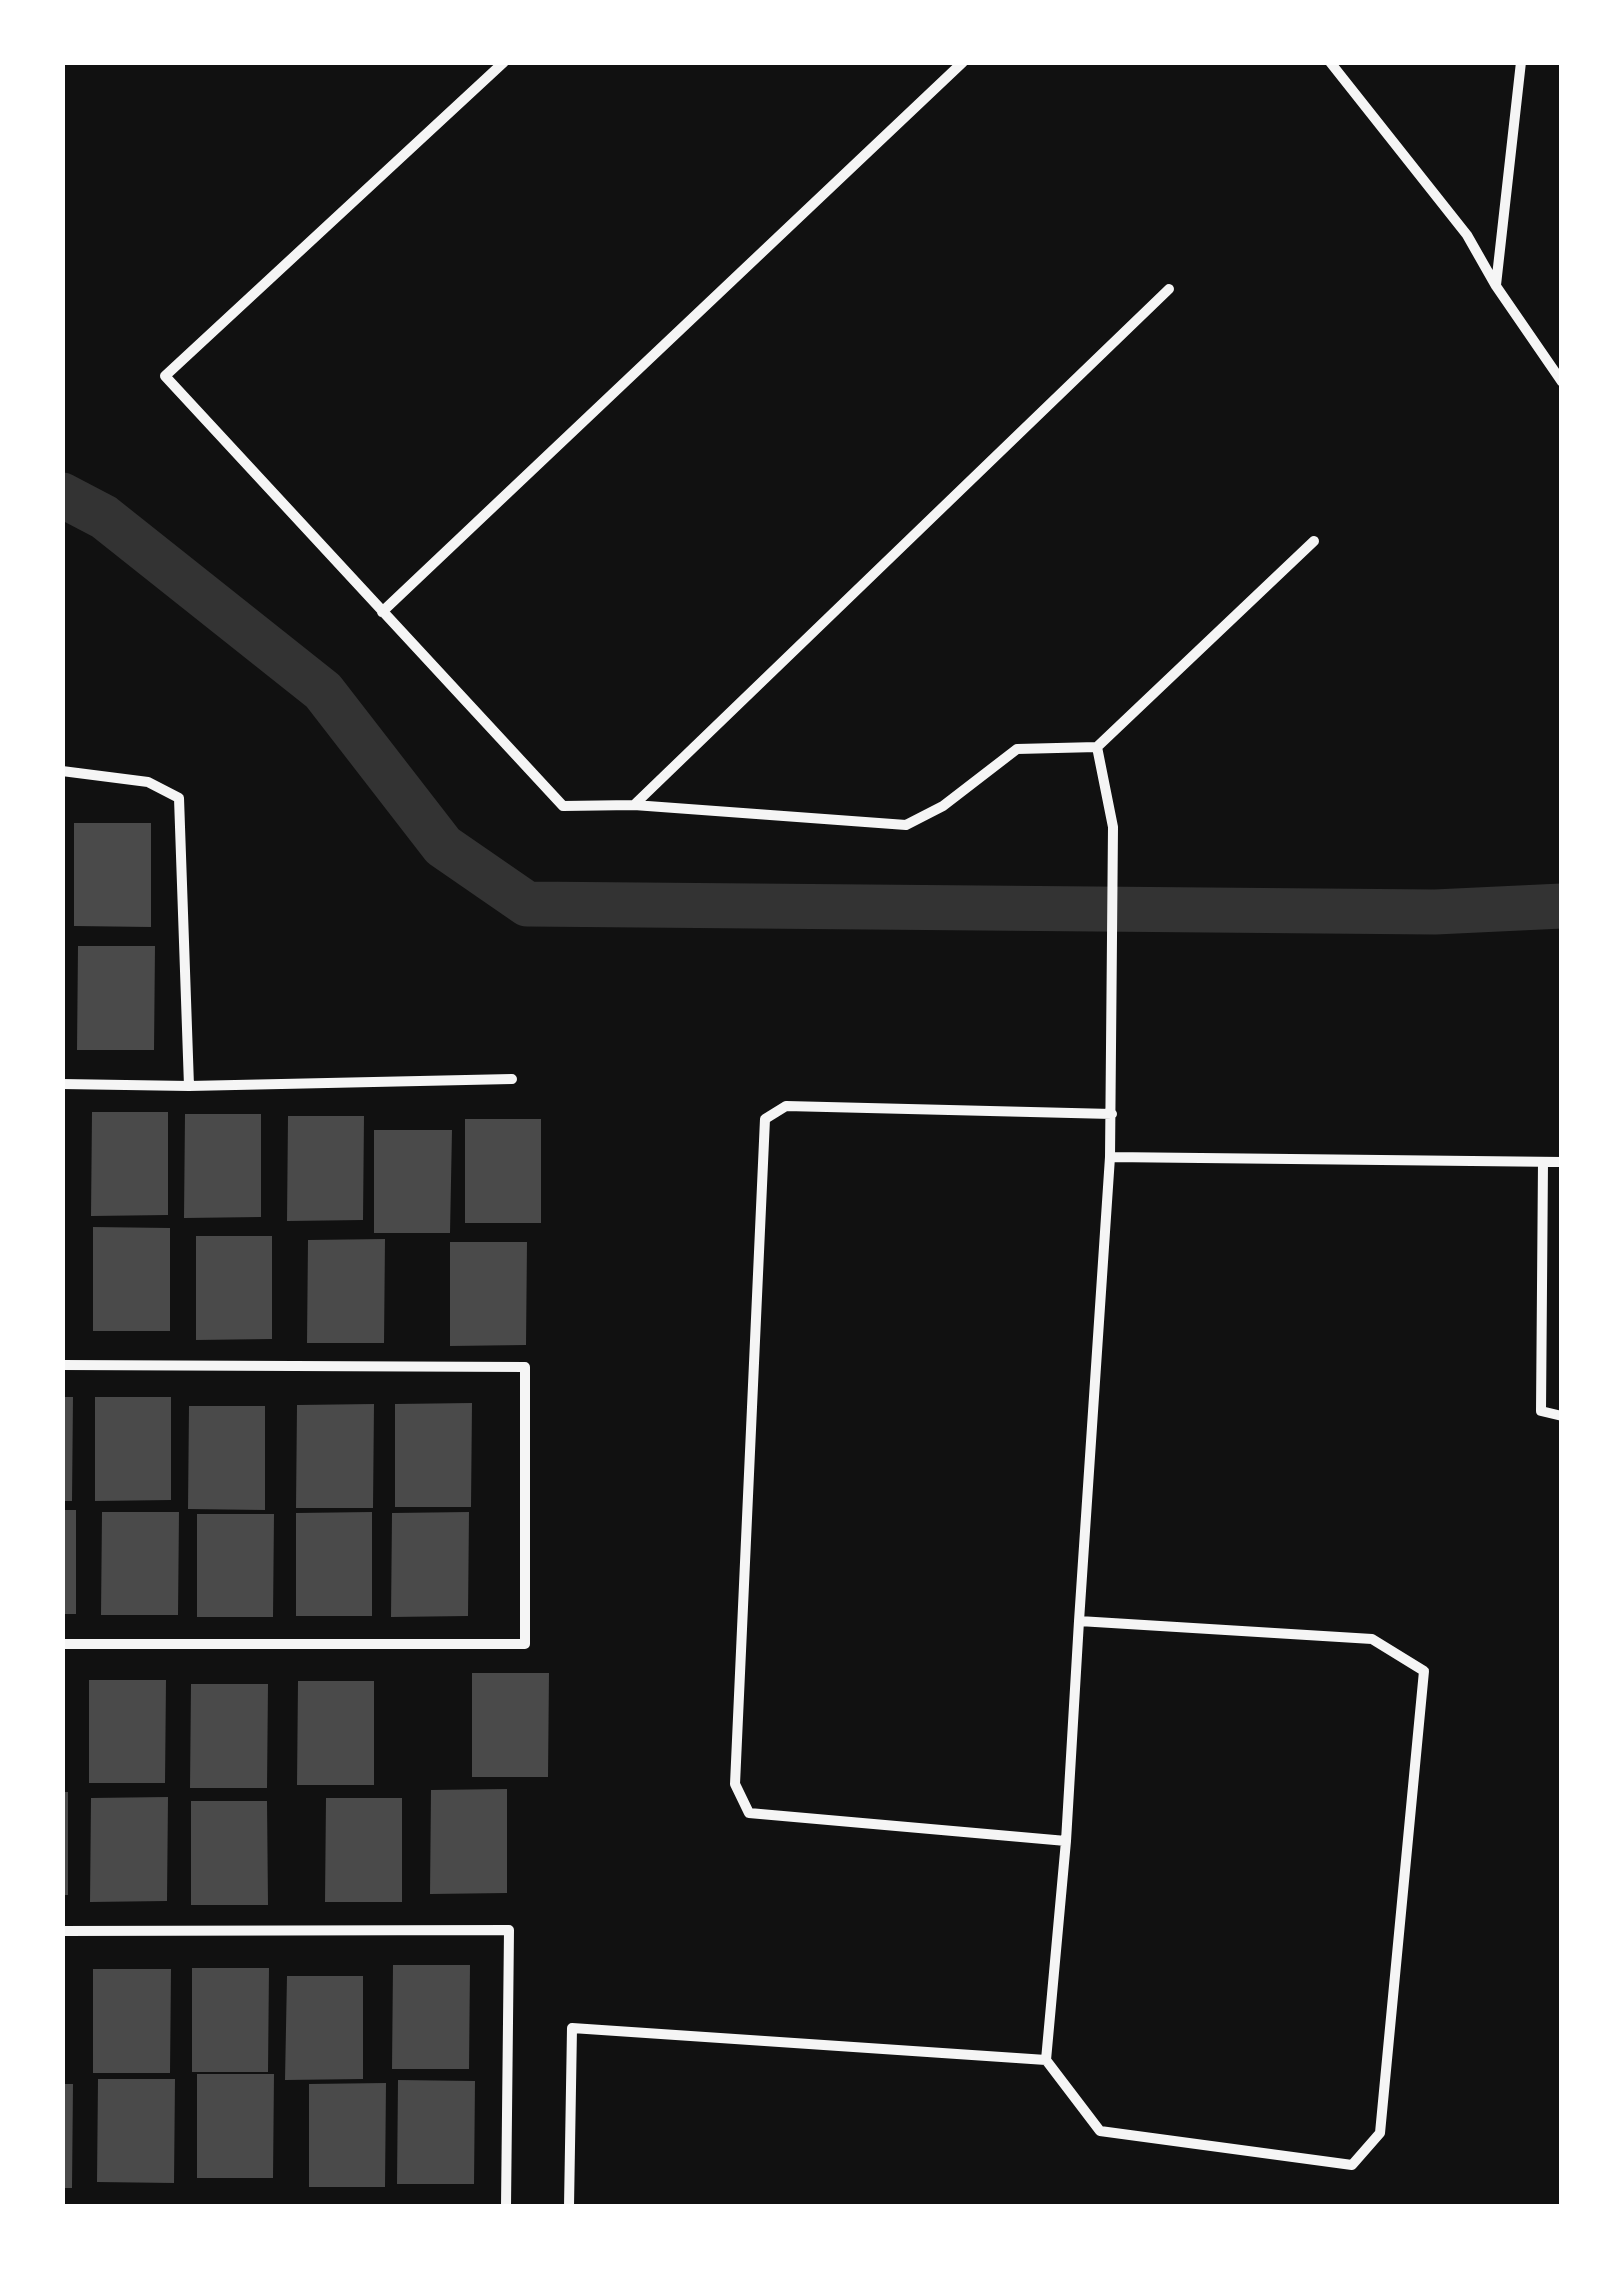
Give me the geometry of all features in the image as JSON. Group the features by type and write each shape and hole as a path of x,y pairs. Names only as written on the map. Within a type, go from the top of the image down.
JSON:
{"street":[{"path":"504,62 165,376 564,806 634,805 906,825 943,806 1017,749 1097,746 1314,541"},
{"path":"382,612 963,62"},
{"path":"1330,62 1467,235 1496,286 1562,382"},
{"path":"1496,286 1521,62"},
{"path":"634,805 1169,289"},
{"path":"1078,1621 1372,1639 1424,1670 1380,2133 1352,2165 1100,2131 1046,2060 1066,1842 1078,1621 1112,1114 1114,826 1097,746"},
{"path":"62,771 148,782 179,798 189,1086"},
{"path":"62,1084 189,1086 512,1079"},
{"path":"1066,1842 749,1813 735,1784 766,1120 786,1106 1112,1114"},
{"path":"1110,1157 1562,1162"},
{"path":"1543,1162 1542,1410 1562,1416"},
{"path":"62,1364 525,1367 524,1644 62,1644"},
{"path":"62,1931 509,1930 506,2206"},
{"path":"569,2206 572,2028 1046,2060"}],"building":[{"path":"74,823 151,823 151,927 74,926"},
{"path":"78,946 155,946 154,1050 77,1050"},
{"path":"92,1112 168,1112 168,1215 91,1216"},
{"path":"185,1114 261,1114 261,1217 184,1218"},
{"path":"288,1116 364,1116 363,1220 287,1221"},
{"path":"465,1119 541,1119 541,1223 465,1223"},
{"path":"374,1130 452,1130 450,1233 374,1233"},
{"path":"93,1227 170,1228 170,1331 93,1331"},
{"path":"196,1236 272,1236 272,1339 196,1340"},
{"path":"385,1239 384,1343 307,1343 308,1240"},
{"path":"450,1242 527,1242 526,1345 450,1346"},
{"path":"62,1397 73,1397 72,1501 62,1501"},
{"path":"95,1397 171,1397 171,1500 95,1501"},
{"path":"472,1403 471,1507 395,1507 395,1404"},
{"path":"374,1404 373,1508 296,1508 297,1405"},
{"path":"189,1406 265,1406 265,1510 188,1509"},
{"path":"62,1510 76,1510 76,1614 62,1614"},
{"path":"102,1512 179,1512 178,1615 101,1615"},
{"path":"372,1512 372,1616 296,1616 296,1513"},
{"path":"469,1512 468,1616 391,1617 392,1513"},
{"path":"197,1514 274,1514 273,1617 197,1617"},
{"path":"472,1673 549,1673 548,1777 472,1777"},
{"path":"89,1680 166,1680 165,1783 89,1783"},
{"path":"298,1681 374,1681 374,1785 297,1785"},
{"path":"191,1684 268,1684 267,1788 190,1788"},
{"path":"507,1789 507,1893 430,1894 431,1790"},
{"path":"62,1792 68,1792 68,1895 62,1895"},
{"path":"168,1797 167,1901 90,1902 91,1798"},
{"path":"326,1798 402,1798 402,1902 325,1902"},
{"path":"191,1801 267,1801 268,1905 191,1905"},
{"path":"393,1965 470,1965 469,2069 392,2069"},
{"path":"192,1968 269,1968 268,2072 192,2072"},
{"path":"93,1969 171,1969 170,2073 93,2073"},
{"path":"287,1976 363,1976 363,2079 285,2080"},
{"path":"197,2074 274,2074 273,2178 197,2178"},
{"path":"98,2079 175,2079 174,2183 97,2182"},
{"path":"398,2080 475,2081 474,2184 397,2184"},
{"path":"386,2083 385,2187 309,2187 309,2084"},
{"path":"62,2084 73,2084 72,2188 62,2188"}],"waterway":[{"path":"62,495 104,517 323,691 443,846 527,904 1435,912 1562,906"}]}
